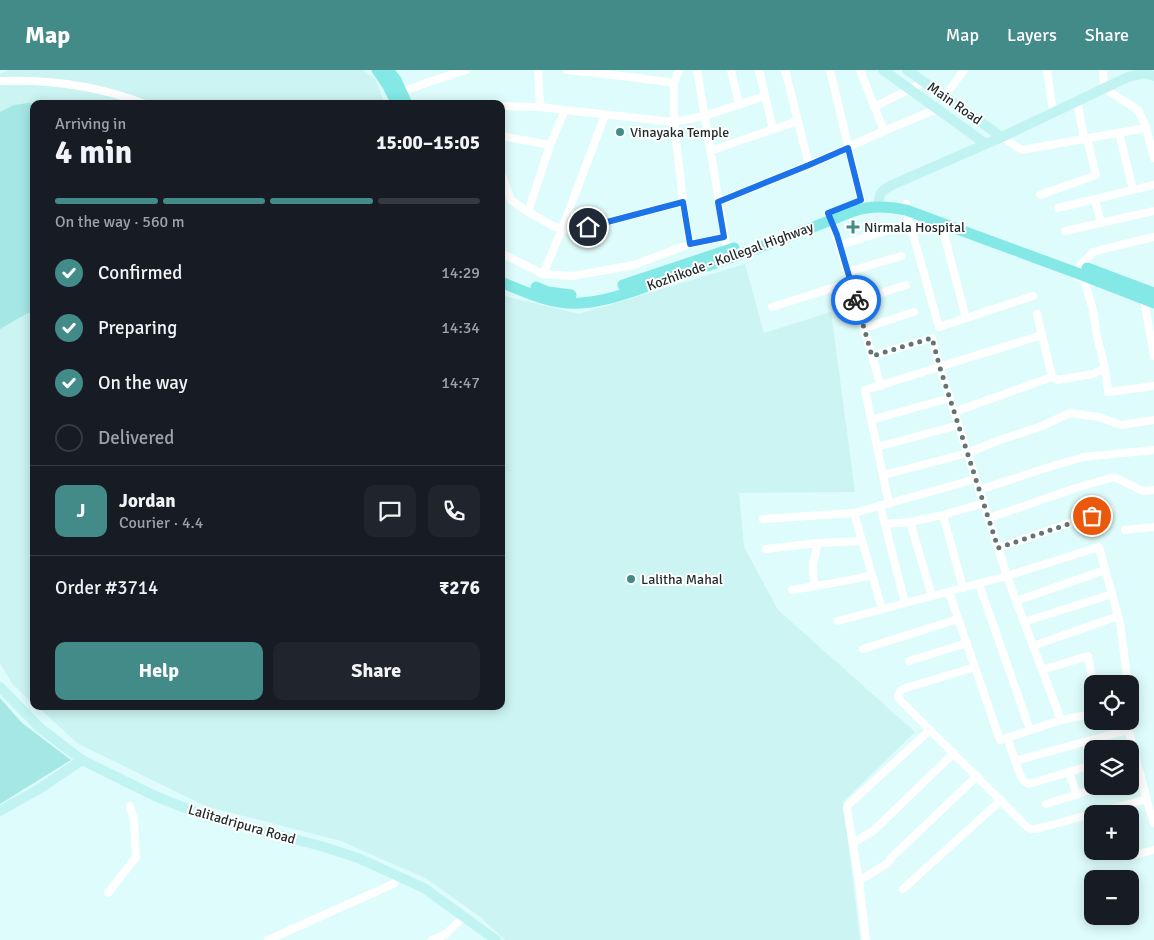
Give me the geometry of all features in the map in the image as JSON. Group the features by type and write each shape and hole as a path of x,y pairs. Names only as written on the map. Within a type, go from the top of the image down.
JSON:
{"main road":[{"path":"377,70 395,100"},
{"path":"388,70 396,80 405,100"},
{"name":"Kozhikode - Kollegal Highway","path":"505,276 548,292 565,295 581,296 611,290 829,216 863,208 888,199 941,223 1079,269"},
{"name":"Kozhikode - Kollegal Highway","path":"505,283 553,301 581,303 597,301 708,265 829,216 861,200 878,202"},
{"name":"Kozhikode - Kollegal Highway","path":"906,207 1079,269 1151,299"}],"street":[{"path":"402,92 466,70"},
{"path":"538,70 540,106"},
{"path":"567,70 632,74 674,83"},
{"path":"679,70 674,83 674,122 690,244"},
{"path":"697,70 727,250"},
{"path":"731,70 739,104"},
{"path":"759,70 773,129"},
{"path":"785,70 809,165"},
{"path":"830,70 861,200"},
{"path":"860,70 884,131"},
{"path":"883,70 986,144"},
{"name":"Main Road","path":"907,70 1002,137"},
{"path":"945,96 964,70"},
{"path":"1047,70 1053,112"},
{"path":"1103,70 1104,88"},
{"path":"878,202 880,194 884,189 892,185 1002,137 1128,77 1146,73 1154,76"},
{"path":"0,81 32,80 75,85 114,93 135,100"},
{"path":"874,107 924,82"},
{"path":"1104,88 1138,110 1146,126 1154,158"},
{"path":"505,106 540,106 674,122 704,116 765,96"},
{"path":"1040,195 1096,175 1077,101"},
{"path":"718,202 809,165 937,109"},
{"path":"528,212 550,145 565,110"},
{"path":"543,274 605,115"},
{"path":"710,151 798,121"},
{"path":"1002,137 1022,150 1119,133 1154,123"},
{"path":"1119,133 1133,190"},
{"path":"505,137 550,145"},
{"path":"505,183 511,200 528,212 555,227 573,231 683,202"},
{"path":"1058,208 1154,185"},
{"path":"1095,200 1101,223"},
{"path":"906,207 939,327"},
{"path":"1065,231 1154,211"},
{"path":"829,216 840,245 880,386"},
{"path":"941,223 966,318"},
{"path":"840,245 886,231"},
{"path":"505,255 543,274 573,276 634,265 690,244 724,237"},
{"path":"1154,237 1093,252 1079,269 1076,276 1084,280 1093,310 1108,392 1154,386"},
{"path":"848,272 901,256"},
{"path":"772,307 851,282"},
{"path":"856,301 906,285"},
{"path":"872,356 932,338 939,327 1033,296"},
{"path":"1151,299 1154,356"},
{"path":"864,328 914,312"},
{"path":"1037,314 1052,377"},
{"path":"889,504 865,390 1042,335"},
{"path":"932,338 1007,576 1061,720"},
{"path":"954,412 1052,377 1058,380 1094,374 1105,368"},
{"path":"871,420 950,398"},
{"path":"883,475 968,453 1042,426 1070,413 1099,417 1121,425 1154,420"},
{"path":"877,447 959,425"},
{"path":"980,490 1043,468 1084,457 1154,450"},
{"path":"989,518 1114,477 1143,490 1154,490"},
{"path":"763,519 854,513 976,479"},
{"path":"885,524 910,522 943,515 984,503"},
{"path":"880,505 906,603"},
{"path":"998,548 1110,509"},
{"path":"854,513 882,610"},
{"path":"943,515 964,588"},
{"path":"910,522 932,596"},
{"path":"1125,530 1154,527"},
{"path":"766,549 818,543 862,541"},
{"path":"814,586 813,564 818,543"},
{"path":"838,621 979,584 1099,547 1118,616 1127,675"},
{"path":"1016,601 1105,570"},
{"path":"792,590 872,575"},
{"path":"979,584 1030,730"},
{"path":"949,592 1000,740 1061,720 1084,716"},
{"path":"1024,622 1112,594"},
{"path":"1033,646 1118,616"},
{"path":"863,649 958,619"},
{"path":"909,661 967,643"},
{"path":"1042,670 1088,656 1092,675"},
{"path":"975,667 906,688 901,690 898,697 1027,827 1036,829 1147,799"},
{"name":"Lalitadripura Road","path":"0,687 40,728 82,760 155,796 208,817 321,846 358,858 424,888 496,940"},
{"path":"866,940 847,808 848,805 930,730"},
{"path":"1015,761 1111,730"},
{"path":"1007,738 1021,777 1029,784 1084,767"},
{"path":"853,843 873,831 954,753"},
{"path":"0,811 39,789 82,760"},
{"path":"1139,770 1154,823"},
{"path":"1069,772 1076,795"},
{"path":"859,881 888,863 976,776"},
{"path":"1046,804 1084,792"},
{"path":"903,889 1000,800"},
{"path":"108,893 136,857 134,820 130,806"},
{"path":"1139,853 1154,850"},
{"path":"268,940 394,884 398,877"},
{"path":"432,940 446,934 464,916"}],"shaded area":[{"path":"9,70 363,70 375,79 383,100 30,100 30,700 13,685 0,663 0,74"},
{"path":"30,103 30,312 0,329 0,112 14,105"},
{"name":"Lalitha Mahal","path":"745,264 764,333 831,312 855,492 739,493 744,547 778,610 915,732 843,802 860,940 505,940 479,916 427,879 341,841 205,806 77,743 41,710 505,710 505,296 579,314"},
{"path":"0,698 22,723 71,760 0,804"}],"way so far":[{"path":"856,300 872,356 932,338 998,548 1092,516"}],"place":[{"name":"Vinayaka Temple","path":"620,132"},
{"name":"Nirmala Hospital","path":"853,227"},
{"name":"Lalitha Mahal","path":"631,579"}],"route":[{"path":"588,227 683,202 690,244 724,237 718,202 848,148 861,200 828,213 837,235 856,300"}]}
